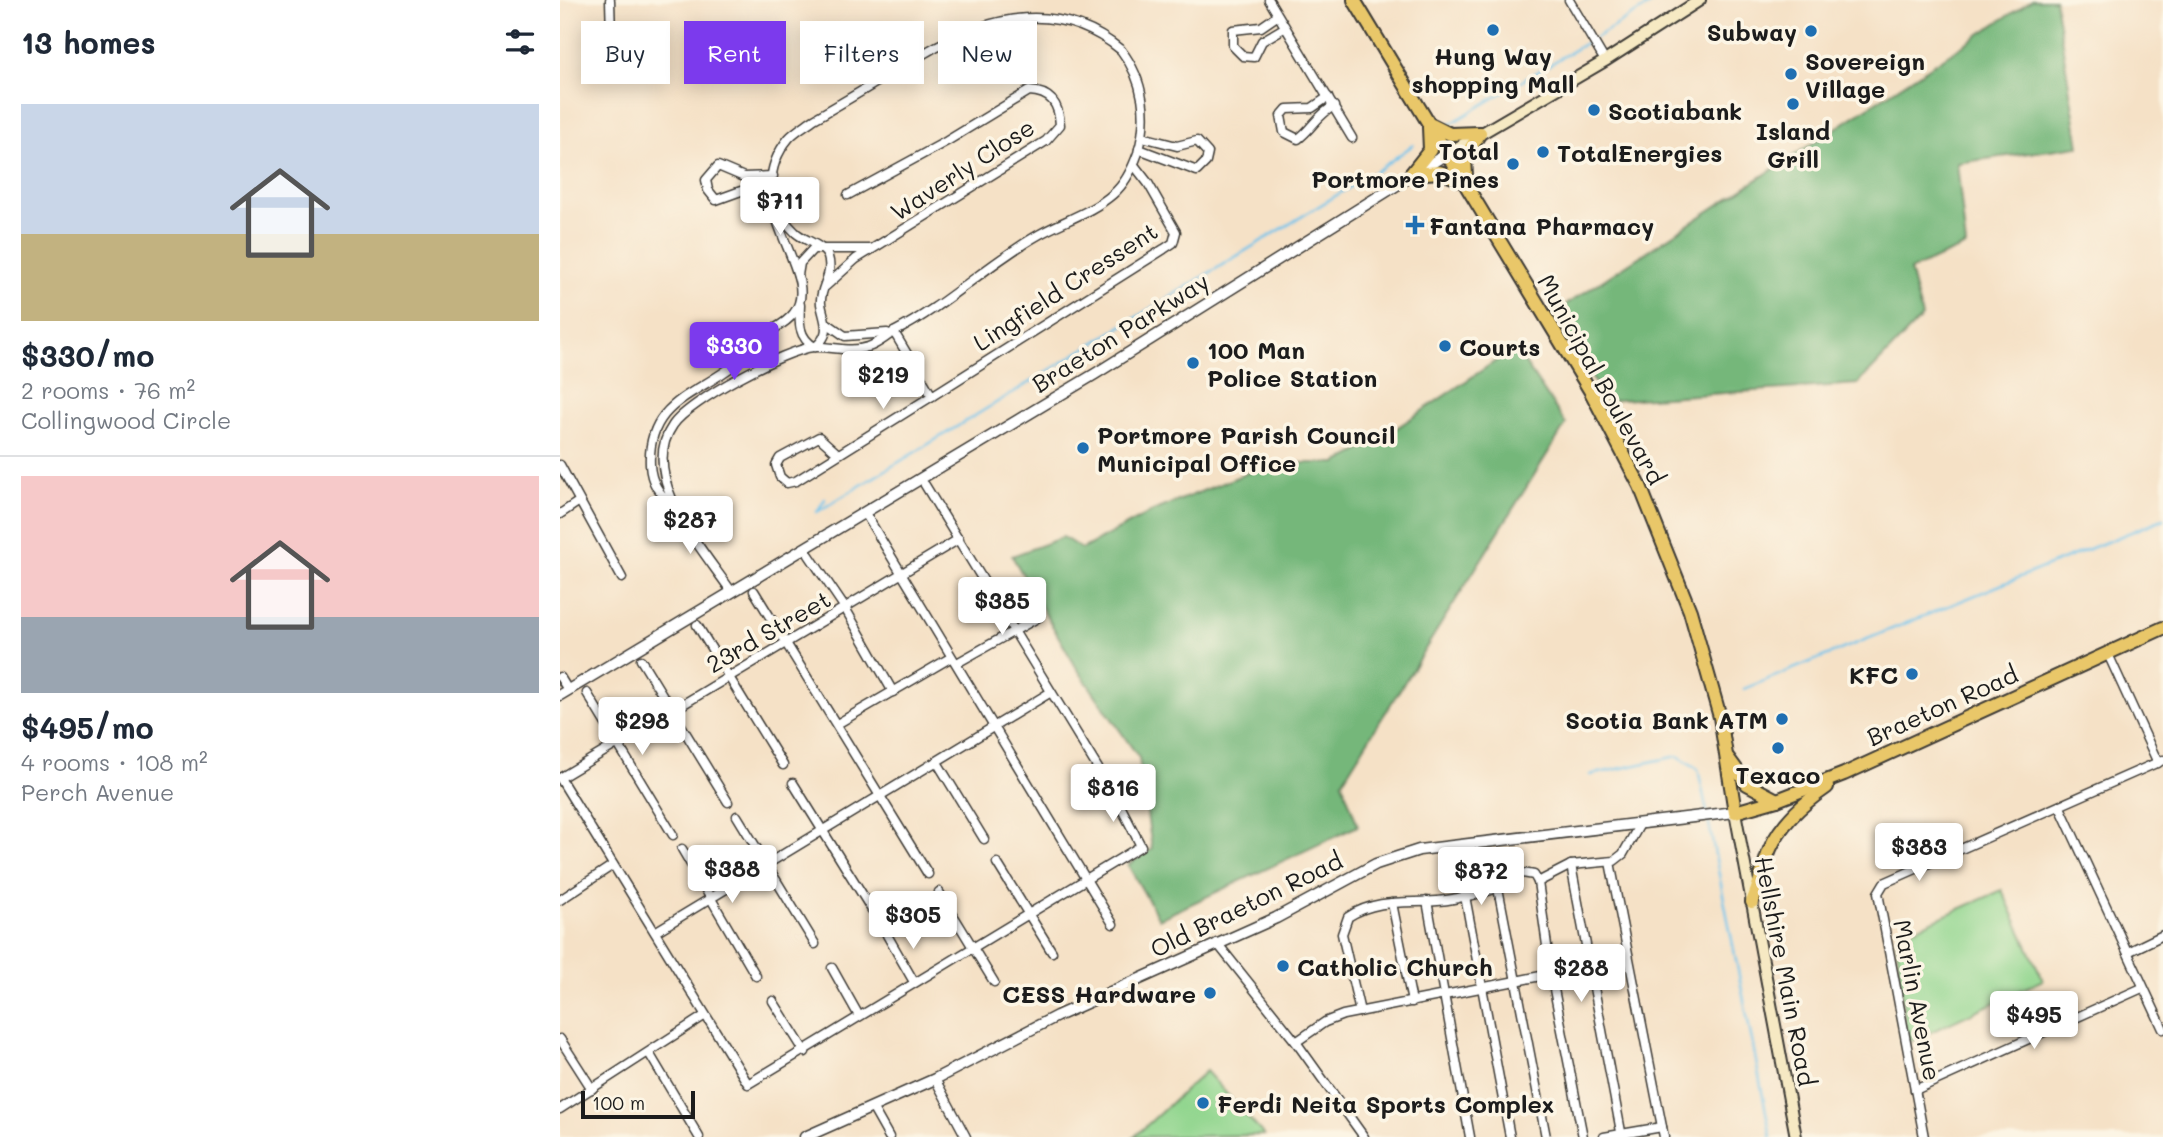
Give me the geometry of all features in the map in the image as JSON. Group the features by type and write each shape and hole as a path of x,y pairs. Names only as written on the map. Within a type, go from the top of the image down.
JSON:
{"main road":[{"name":"Municipal Boulevard","path":"1354,0 1597,403 1640,486 1690,611 1728,757 1729,813"},
{"name":"Braeton Parkway","path":"1448,153 1605,61 1700,0"},
{"path":"1411,174 1430,150 1429,123 1450,134 1480,133"},
{"path":"1411,174 1440,172 1466,182 1465,157 1480,133"},
{"name":"Braeton Road","path":"1729,813 1777,800 1844,774 1951,722 2163,628"},
{"path":"1728,757 1747,784 1777,800"},
{"path":"1752,902 1762,880 1772,845 1780,833 1809,799 1844,774"},
{"name":"Hellshire Main Road","path":"1729,813 1752,902 1796,1137"}],"street":[{"path":"610,0 611,21"},
{"path":"1269,0 1352,138"},
{"path":"1569,0 1605,61"},
{"path":"1011,10 973,25 814,119 789,137 774,161 771,191 773,212 803,286 799,326 803,339 815,347 842,351 867,348 947,300 980,273 1039,235 1095,209 1117,191 1134,165 1142,137 1144,105 1136,76 1126,56 1108,33 1075,13"},
{"path":"1277,16 1261,27 1233,30 1233,46 1243,56 1254,57 1262,41 1284,28"},
{"name":"Waverly Close","path":"826,286 837,274 873,249 1046,141 1060,125 1059,109 1051,97 1041,91 1029,91 947,141 848,195"},
{"path":"1328,97 1312,108 1287,109 1282,116 1284,132 1298,139 1307,132 1316,117 1334,106"},
{"path":"1139,149 1173,159 1197,171 1206,162 1208,153 1197,141 1177,146 1142,137"},
{"name":"Braeton Parkway","path":"564,693 1094,374 1448,153"},
{"name":"Lingfield Cressent","path":"932,396 1173,243 1176,232 1169,217 1134,165"},
{"path":"771,191 741,191 716,200 708,190 706,180 718,166 744,177 772,176"},
{"path":"771,191 780,214 791,229 805,240 824,249 831,270 820,301 828,324 845,337 894,332"},
{"path":"798,276 800,263 805,257 813,249 824,249"},
{"name":"Waverly Close","path":"824,249 873,249"},
{"path":"731,591 673,505 657,491 651,473 651,447 659,421 675,403 735,365 752,344 784,323 800,304"},
{"path":"673,505 663,459 667,434 679,417 777,358 815,347 823,341 828,324"},
{"path":"838,454 818,437 780,458 776,465 780,477 787,483 796,481 932,396 894,332"},
{"path":"560,465 622,578"},
{"path":"925,485 1102,775"},
{"path":"560,514 578,502"},
{"path":"865,513 1113,924"},
{"name":"23rd Street","path":"560,778 959,539"},
{"path":"809,555 845,608 893,692"},
{"path":"754,591 928,874"},
{"path":"837,724 1039,617"},
{"path":"697,625 783,765"},
{"path":"2108,654 2160,761"},
{"path":"641,660 728,802"},
{"path":"560,677 564,693"},
{"path":"655,932 1051,692"},
{"path":"587,693 673,835"},
{"name":"Marlin Avenue","path":"1924,1137 1878,893 1884,883 2160,761"},
{"path":"937,762 984,839"},
{"path":"560,778 748,1084 805,1052 914,982 974,950 1141,846 1111,790"},
{"path":"793,783 872,910"},
{"path":"2060,807 2163,1029"},
{"name":"Old Braeton Road","path":"805,1137 934,1079 1057,1016 1276,918 1376,864 1419,850 1729,813"},
{"path":"737,816 815,944"},
{"path":"1538,882 1571,865 1610,862 1623,854 1640,824"},
{"path":"682,849 757,976"},
{"path":"1610,862 1664,1137"},
{"path":"997,863 1052,952"},
{"path":"560,901 613,865"},
{"path":"1571,865 1588,967 1622,1135"},
{"path":"1360,1012 1343,928 1354,913 1392,903 1465,896 1498,888 1517,872 1534,875 1538,882 1551,974 1583,1137"},
{"path":"1498,888 1546,1137"},
{"path":"939,892 994,982"},
{"path":"1465,896 1480,988 1510,1137"},
{"path":"1427,901 1447,996 1469,1137"},
{"path":"1392,903 1412,1002"},
{"path":"887,935 914,982"},
{"path":"2127,953 2163,935"},
{"path":"1217,943 1296,1042 1364,1137"},
{"path":"1296,1042 1325,1022 1360,1012 1628,959"},
{"path":"832,968 859,1016"},
{"path":"1915,1090 2142,988"},
{"path":"773,1001 805,1052"},
{"path":"560,1109 704,1016"},
{"path":"560,1039 592,1089"},
{"path":"649,1053 699,1137"},
{"path":"934,1079 966,1137"},
{"path":"872,1107 889,1137"},
{"path":"1604,1137 1662,1126"}],"green space":[{"path":"2032,0 2055,0 2079,146 1957,163 1966,246 1910,270 1922,317 1858,384 1606,401 1553,313"},
{"path":"1515,348 1566,424 1342,782 1358,826 1159,919 1128,865 1152,849 1139,758 1076,667 1012,556 1063,537 1082,549 1153,511 1272,463 1336,463 1373,444"},
{"path":"2002,890 2043,980 1907,1043 1896,937"},
{"name":"Ferdi Neita Sports Complex","path":"1206,1071 1264,1135 1134,1137"}],"waterway":[{"path":"1595,38 1658,0"},
{"path":"1447,126 1589,41"},
{"path":"825,499 817,512 1378,170 1413,145"},
{"path":"1744,689 2163,519"},
{"path":"1590,775 1678,756 1698,769 1707,812"},
{"path":"1708,819 1771,1137"}],"place":[{"name":"Hung Way shopping Mall","path":"1493,30"},
{"name":"Subway","path":"1811,31"},
{"name":"Sovereign Village","path":"1791,74"},
{"name":"Island Grill","path":"1793,104"},
{"name":"Scotiabank","path":"1594,110"},
{"name":"TotalEnergies","path":"1543,152"},
{"name":"Total Portmore Pines","path":"1513,164"},
{"name":"Fantana Pharmacy","path":"1415,225"},
{"name":"Courts","path":"1445,346"},
{"name":"100 Man Police Station","path":"1193,363"},
{"name":"Portmore Parish Council Municipal Office","path":"1083,448"},
{"name":"KFC","path":"1912,674"},
{"name":"Scotia Bank ATM","path":"1782,719"},
{"name":"Texaco","path":"1778,748"},
{"name":"Catholic Church","path":"1283,966"},
{"name":"CESS Hardware","path":"1210,993"},
{"name":"Ferdi Neita Sports Complex","path":"1203,1103"}]}
